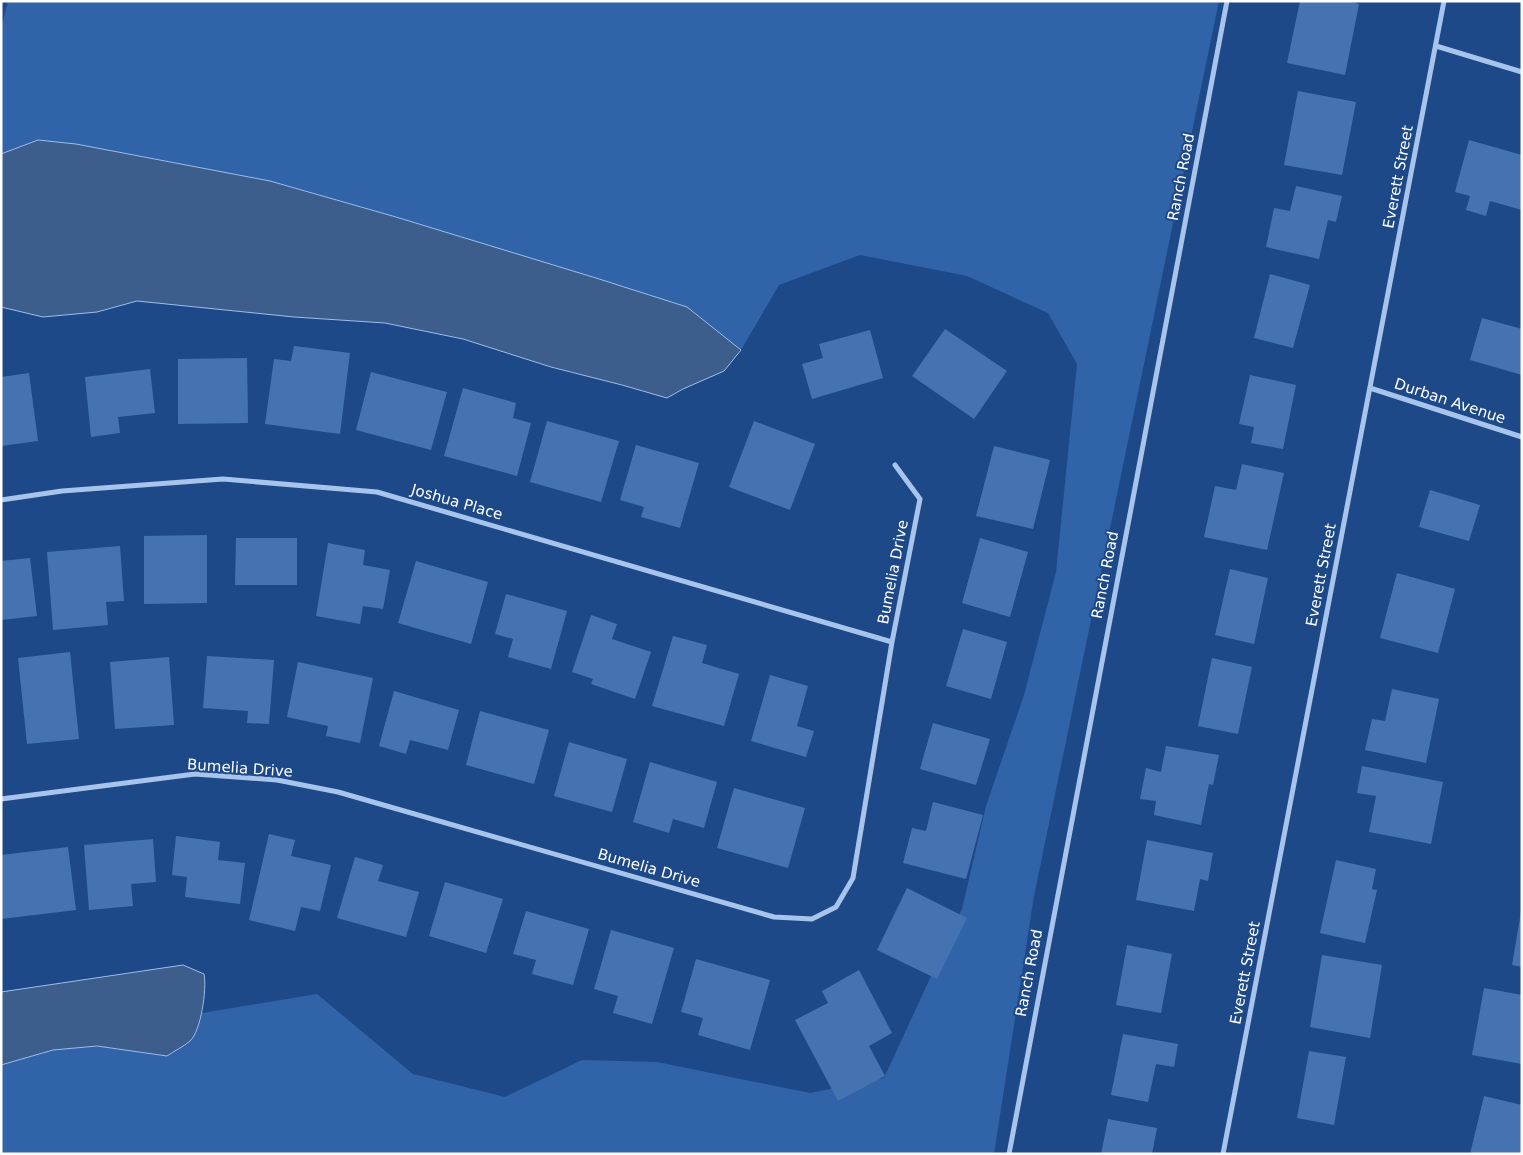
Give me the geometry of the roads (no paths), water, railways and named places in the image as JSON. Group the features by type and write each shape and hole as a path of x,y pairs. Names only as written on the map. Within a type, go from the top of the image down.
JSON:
{"street":[{"name":"Ranch Road","path":"1009,1154 1227,1"},
{"name":"Everett Street","path":"1223,1154 1444,1"},
{"path":"1436,46 1522,72"},
{"name":"Durban Avenue","path":"1370,388 1522,438"},
{"name":"Bumelia Drive","path":"1,799 195,774 277,780 347,795 774,917 812,919 836,907 853,878 892,642 920,499 895,465"},
{"name":"Joshua Place","path":"1,500 62,491 223,479 377,492 892,642"}]}
